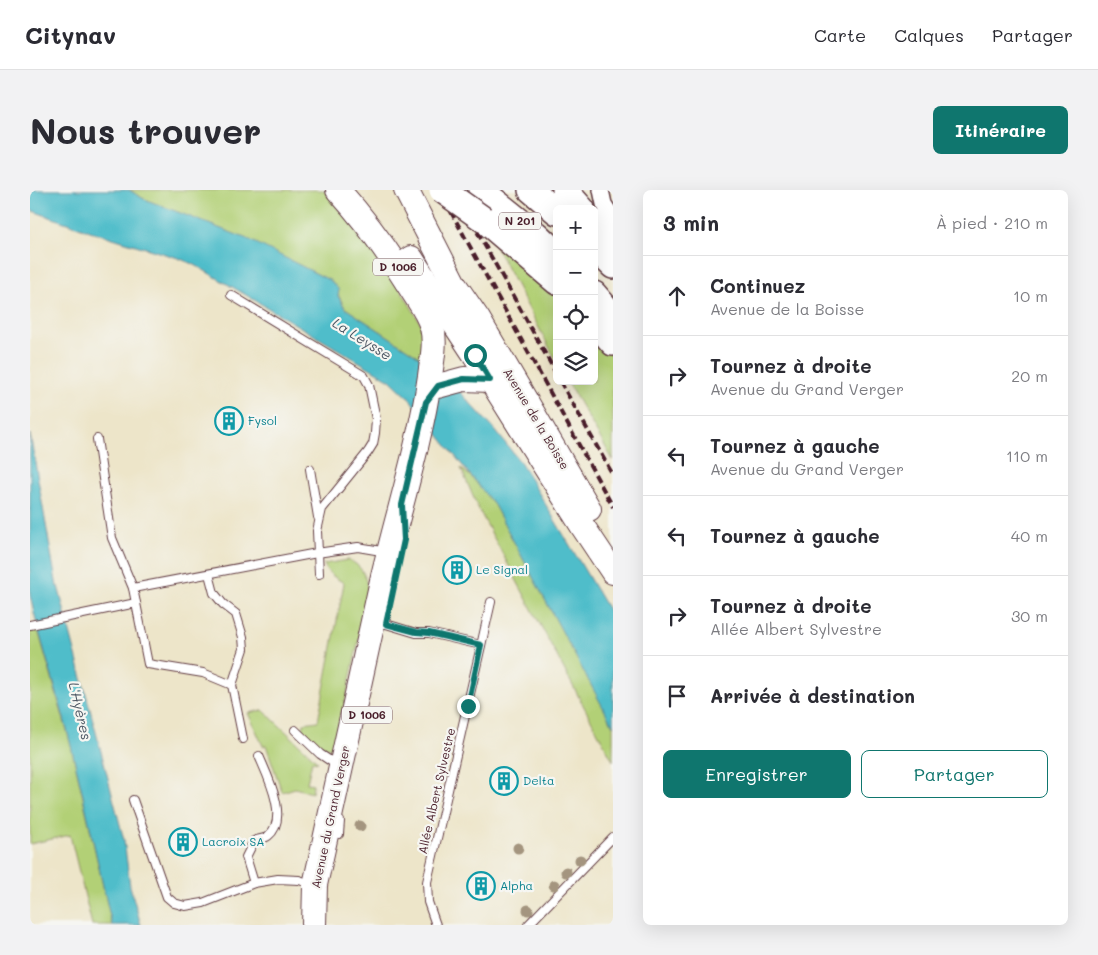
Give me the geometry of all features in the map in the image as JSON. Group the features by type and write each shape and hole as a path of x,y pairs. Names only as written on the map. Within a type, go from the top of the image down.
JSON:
{"highway":[{"path":"442,190 483,219 553,279"},
{"name":"N 201","path":"481,190 553,250"},
{"name":"N 201","path":"531,190 553,209"},
{"path":"566,190 579,205"},
{"path":"598,227 613,244"},
{"path":"597,250 613,266"},
{"path":"595,295 613,316"},
{"path":"598,326 613,343"}],"main road":[{"name":"D 1006","path":"338,190 397,266 426,313 434,337 435,377"},
{"name":"Avenue de la Boisse","path":"359,190 404,249 460,333 613,572"},
{"path":"406,190 454,284"},
{"name":"Avenue du Grand Verger","path":"321,923 316,885 395,525 402,505 435,377 460,333 465,314 454,284"},
{"name":"Avenue de la Boisse","path":"454,284 478,319 597,521 613,557"},
{"path":"435,377 490,380"},
{"name":"Avenue du Grand Verger","path":"321,923 404,540 402,505"}],"street":[{"path":"601,190 604,204 613,218"}],"lane":[{"path":"231,295 364,376 369,385 376,419 373,444 322,509 316,538 319,574"},
{"path":"97,439 112,538 133,588 148,664 203,673 232,685"},
{"path":"310,468 319,519"},
{"path":"133,588 358,547 389,552 394,560 385,606 386,624 481,645"},
{"path":"209,574 214,593 223,604 236,614 243,637 244,650 232,685 243,739"},
{"name":"Allée Albert Sylvestre","path":"436,925 428,902 427,882 491,602"},
{"path":"30,625 136,603"},
{"path":"295,730 320,754 347,771 341,804 339,834"},
{"path":"254,883 246,857 254,841 267,837 275,829 278,806 274,791 259,756"},
{"path":"133,800 167,897 174,903 185,906 203,903 254,883 278,879 299,880 316,885"},
{"path":"528,925 613,837"}],"green space":[{"path":"129,190 324,190 390,271 424,329 424,360 345,308 331,281 244,238 144,199"},
{"path":"488,232 553,289 553,354"},
{"path":"598,337 613,357 613,460 569,385 598,385"},
{"path":"461,468 475,480 494,505 613,725 613,761 478,508"},
{"path":"348,560 362,570 366,580 368,598 335,748 319,748 303,730 304,723 318,721 344,583 330,573 324,564"},
{"path":"38,630 71,745 112,925 92,925 70,835 30,844 30,632"},
{"path":"263,710 318,762 312,761 307,783 313,784 312,793 295,788 282,792 266,745 263,746 248,713"}],"water":[{"name":"La Leysse","path":"30,190 129,190 144,199 250,240 331,281 339,290 338,296 345,308 424,360 461,393 495,430 521,463 613,618 613,726 494,505 408,397 390,380 195,265 30,210"},
{"name":"L'Hyères","path":"30,434 57,587 124,840 130,886 141,925 112,925 71,746 30,595"}],"railway":[{"path":"439,190 613,507"},
{"path":"454,190 553,368"},
{"path":"562,385 613,475"}],"place":[{"name":"Fysol","path":"229,421"},
{"name":"Le Signal","path":"457,570"},
{"name":"Delta","path":"504,781"},
{"name":"Lacroix SA","path":"183,842"},
{"name":"Alpha","path":"481,886"}],"route":[{"path":"468,706 481,645 386,624 404,540 402,505 426,402 438,386 464,379 490,380 475,355"}]}
